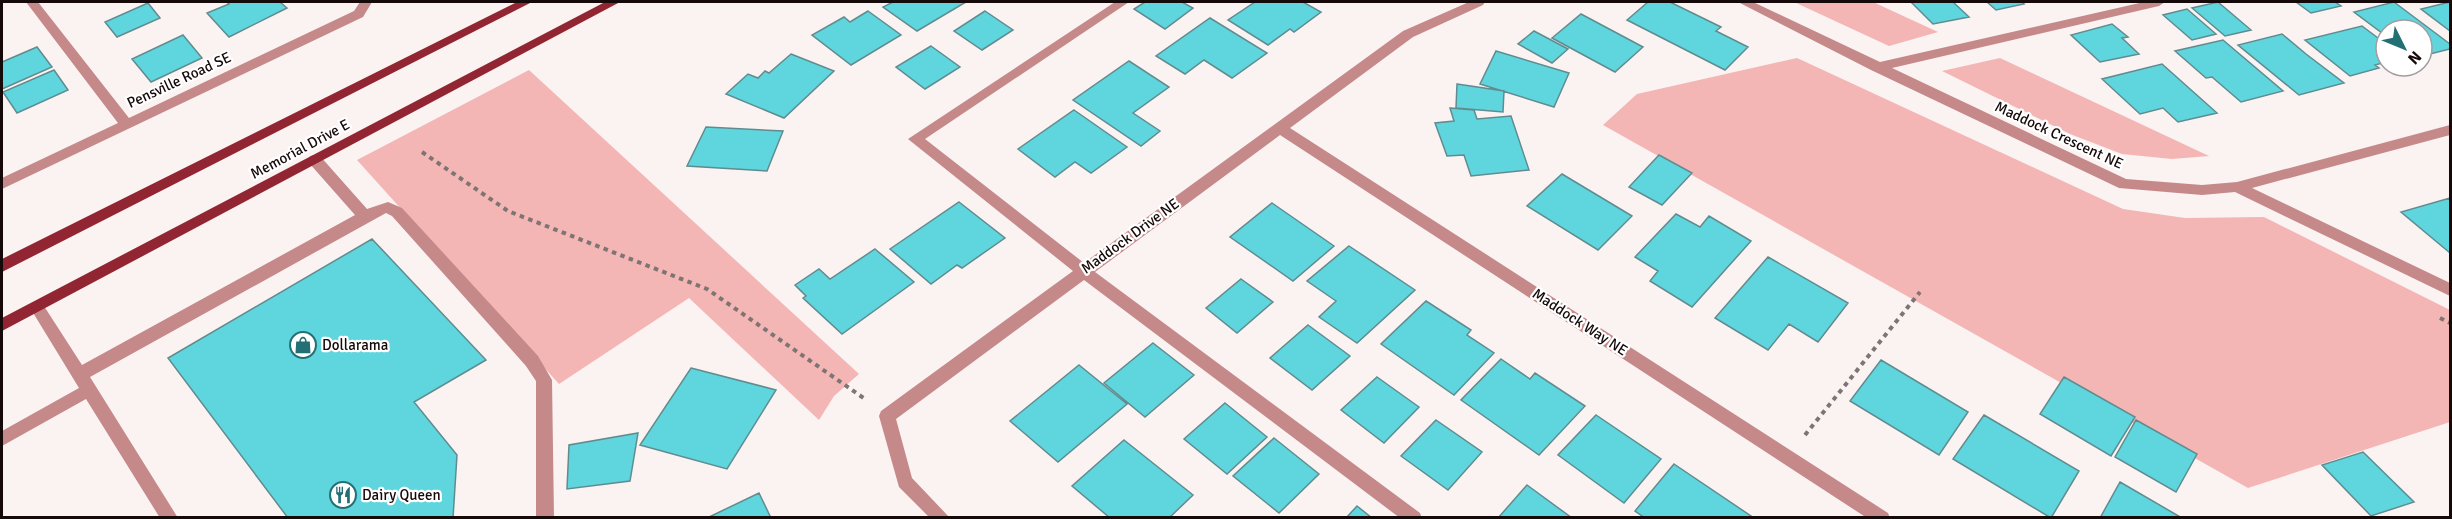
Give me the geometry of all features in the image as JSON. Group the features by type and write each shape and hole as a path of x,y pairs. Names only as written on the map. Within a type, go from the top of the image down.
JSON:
{"main road":[{"name":"Memorial Drive E","path":"2,266 526,2"},
{"name":"Memorial Drive E","path":"2,325 614,2"}],"street":[{"path":"32,2 126,124"},
{"name":"Pensville Road SE","path":"2,184 359,14 366,2"},
{"path":"1124,2 915,139 1083,271 1414,518"},
{"name":"Maddock Drive NE","path":"887,416 1408,34 1479,2"},
{"name":"Maddock Crescent NE","path":"1744,2 2124,184 2202,190 2237,187 2451,130"},
{"path":"1876,67 2159,2"},
{"name":"Maddock Way NE","path":"1279,127 1882,518"},
{"path":"315,160 365,217"},
{"path":"2237,187 2451,290"},
{"path":"79,375 365,217 388,207 398,212 532,362 544,380 545,518"},
{"path":"37,307 170,518"},
{"path":"2,439 89,390"},
{"path":"887,416 904,482 942,518"}],"path":[{"path":"422,152 508,211 707,289 783,344 852,387 887,416"},
{"path":"1787,456 1920,292"}],"shaded area":[{"path":"1794,2 1873,2 1938,32 1889,46"},
{"path":"1797,58 2123,209 2185,218 2264,217 2450,310 2450,422 2248,488 1603,125 1637,94"},
{"path":"2000,58 2209,156 2172,159 2122,154 2070,134 1942,71"},
{"path":"529,70 859,374 834,396 819,420 689,298 559,384 357,160"}],"building":[{"path":"227,2 280,2 287,8 229,37 207,13 229,4"},
{"path":"893,2 966,2 917,31 883,7"},
{"path":"1145,2 1182,2 1193,8 1165,29 1134,9"},
{"path":"1255,2 1303,2 1321,12 1294,32 1290,29 1268,45 1228,20"},
{"path":"1648,2 1670,2 1721,27 1716,31 1748,47 1725,70 1627,20"},
{"path":"1911,2 1953,2 1969,17 1933,24"},
{"path":"1987,2 2021,2 2024,4 1996,10"},
{"path":"2218,2 2251,30 2225,36 2192,8"},
{"path":"2296,2 2335,2 2341,6 2311,13"},
{"path":"2394,2 2415,18 2374,18 2374,27 2354,12"},
{"path":"2450,2 2450,31 2434,18 2421,9"},
{"path":"148,3 160,18 117,37 105,22"},
{"path":"2187,9 2216,34 2192,40 2163,15"},
{"path":"868,11 901,35 851,65 812,35 844,17 850,22"},
{"path":"985,11 1013,30 982,50 954,31"},
{"path":"1581,14 1643,47 1615,72 1552,38"},
{"path":"1210,18 1267,53 1232,78 1204,60 1185,74 1156,56"},
{"path":"2112,24 2128,37 2122,38 2139,54 2100,62 2071,35"},
{"path":"2362,26 2374,35 2374,69 2350,76 2305,40"},
{"path":"1534,31 1568,49 1552,63 1518,44"},
{"path":"2434,32 2450,44 2450,49 2434,53"},
{"path":"2282,34 2344,83 2299,95 2238,45"},
{"path":"183,35 202,58 151,82 132,59"},
{"path":"2223,40 2283,91 2241,102 2212,77 2206,78 2175,51"},
{"path":"931,46 960,67 925,89 896,67"},
{"path":"37,47 52,67 2,89 2,62"},
{"path":"1496,51 1569,73 1554,107 1480,84"},
{"path":"791,54 834,71 784,118 726,94 748,74 758,78 765,71 769,73"},
{"path":"1129,61 1169,87 1133,113 1160,131 1141,146 1073,100"},
{"path":"2162,64 2217,113 2178,122 2163,108 2140,114 2102,79"},
{"path":"54,70 68,90 17,113 3,92"},
{"path":"1457,84 1504,91 1503,112 1456,108"},
{"path":"1450,108 1474,110 1477,119 1511,116 1529,170 1471,176 1464,155 1447,156 1435,123 1454,121"},
{"path":"1074,110 1127,147 1091,173 1075,162 1055,177 1018,149"},
{"path":"706,127 783,131 767,171 687,166"},
{"path":"1659,155 1692,173 1662,205 1629,187"},
{"path":"1562,174 1632,216 1598,250 1527,206"},
{"path":"2450,198 2450,253 2401,212"},
{"path":"959,202 1005,238 962,268 957,265 931,284 890,249"},
{"path":"1272,203 1334,246 1293,281 1230,237"},
{"path":"1676,214 1700,227 1709,216 1751,241 1692,307 1650,281 1658,271 1635,257"},
{"path":"372,239 486,360 414,402 457,455 453,518 288,518 168,358"},
{"path":"1349,246 1415,290 1357,343 1319,317 1336,301 1307,281"},
{"path":"875,249 914,282 842,334 803,298 806,296 795,285 819,269 830,279"},
{"path":"1768,257 1848,303 1818,342 1789,324 1768,350 1715,318"},
{"path":"1241,279 1273,302 1237,333 1206,308"},
{"path":"1426,301 1471,330 1467,335 1494,353 1454,395 1381,344"},
{"path":"1308,325 1350,356 1312,390 1270,358"},
{"path":"1153,343 1194,375 1145,417 1104,383"},
{"path":"1501,359 1530,379 1535,373 1585,406 1539,455 1461,400"},
{"path":"1881,360 1968,412 1939,455 1850,401"},
{"path":"1079,365 1127,404 1058,462 1010,421"},
{"path":"691,368 776,390 727,469 640,445"},
{"path":"1377,377 1419,407 1384,443 1341,410"},
{"path":"2064,377 2135,417 2111,456 2040,414"},
{"path":"1225,403 1267,437 1227,474 1184,439"},
{"path":"1596,415 1661,459 1624,503 1558,455"},
{"path":"1984,415 2079,471 2051,518 1953,459"},
{"path":"1436,420 1482,452 1448,490 1401,456"},
{"path":"2136,420 2197,454 2176,492 2115,457"},
{"path":"638,433 630,481 567,489 569,445"},
{"path":"1274,438 1319,474 1279,513 1233,476"},
{"path":"1124,440 1193,495 1169,518 1110,518 1072,486"},
{"path":"2363,452 2414,502 2371,516 2322,465"},
{"path":"1674,464 1754,518 1645,518 1635,511"},
{"path":"2120,482 2182,518 2100,518"},
{"path":"1527,485 1572,518 1498,518"},
{"path":"759,493 771,518 707,518"},
{"path":"1357,506 1372,518 1346,518"}],"place":[{"name":"Dollarama","path":"303,345"},
{"name":"Dairy Queen","path":"343,495"}]}
